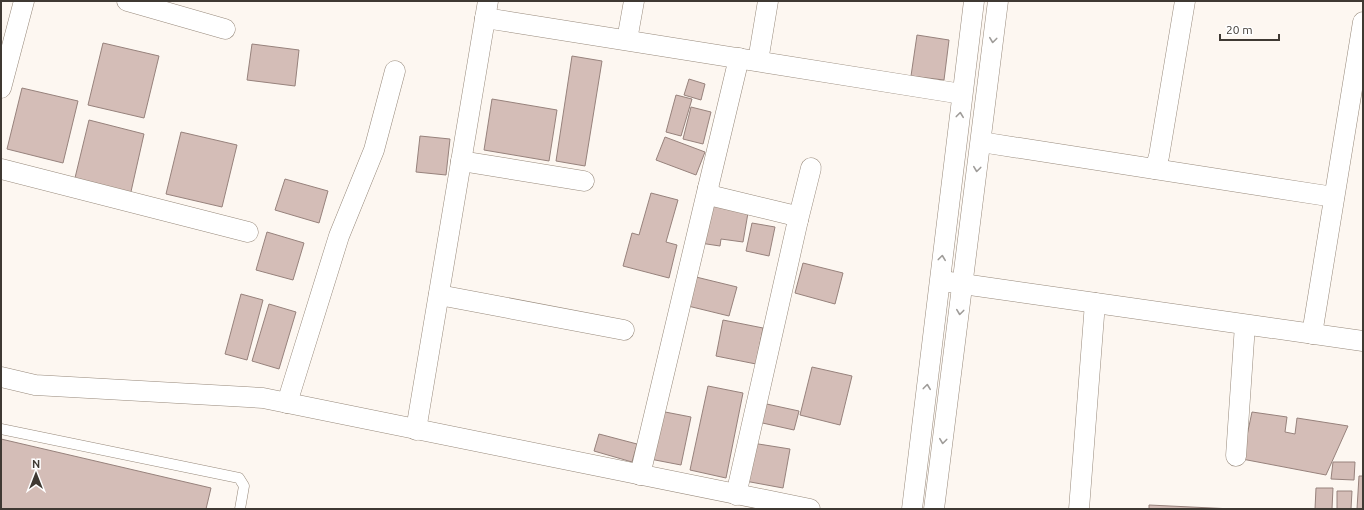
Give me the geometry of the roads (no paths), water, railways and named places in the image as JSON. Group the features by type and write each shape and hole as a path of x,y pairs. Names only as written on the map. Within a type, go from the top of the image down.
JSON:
{"street":[{"path":"1,88 24,1"},
{"path":"127,1 225,29"},
{"path":"627,40 634,1"},
{"path":"640,475 708,188 768,1"},
{"path":"912,509 974,1"},
{"path":"934,509 998,1"},
{"path":"1155,169 1159,156 1185,1"},
{"path":"416,430 486,9 627,40 962,94"},
{"path":"1312,334 1363,22"},
{"path":"287,403 339,236 374,150 395,71"},
{"path":"981,142 1334,197"},
{"path":"461,161 584,181"},
{"path":"736,495 811,168"},
{"path":"1,169 248,232"},
{"path":"708,188 713,196 792,215 798,220"},
{"path":"940,281 1363,341"},
{"path":"439,296 624,330"},
{"path":"1079,509 1095,303"},
{"path":"1236,456 1245,325"},
{"path":"1,377 35,385 263,398 810,509"}],"lane":[{"path":"1,429 239,478 244,486 240,509"}]}
